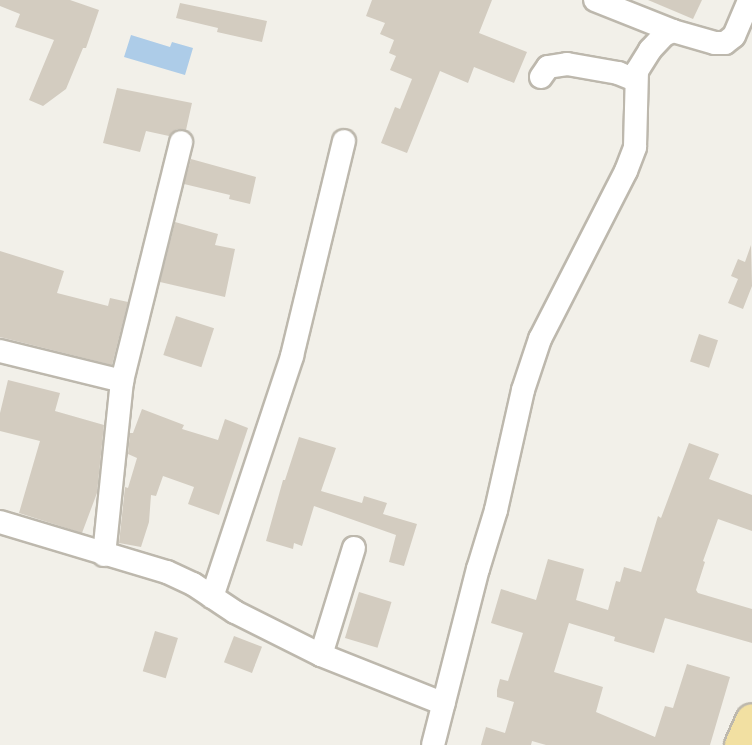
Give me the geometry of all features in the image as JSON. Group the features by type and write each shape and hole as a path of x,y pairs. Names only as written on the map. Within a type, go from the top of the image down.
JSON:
{"main road":[{"path":"741,745 752,720"}],"street":[{"path":"596,0 674,31 715,44 725,43 734,36 749,0"},
{"path":"433,745 477,569 496,510 523,390 536,349 626,171 635,147 635,80 650,50 664,35 674,31"},
{"path":"541,77 548,67 567,64 618,73 635,80"},
{"path":"212,597 292,356 344,141"},
{"path":"104,555 122,381 181,142"},
{"path":"0,351 122,381"},
{"path":"0,522 167,572 235,612 321,655 444,704"},
{"path":"321,655 354,548"}],"water":[{"path":"131,35 170,47 172,42 193,48 185,75 124,57"}],"building":[{"path":"0,0 70,0 99,10 86,48 83,48 66,89 43,106 29,100 54,40 15,27 20,14 0,6"},
{"path":"372,0 492,0 479,33 527,52 514,83 474,67 468,83 440,71 407,153 381,143 395,107 400,109 412,79 390,70 396,56 389,53 394,40 380,34 385,23 366,16"},
{"path":"648,0 702,0 693,19"},
{"path":"180,3 267,21 262,42 217,32 218,28 176,18"},
{"path":"117,88 192,103 186,130 177,129 169,136 146,131 140,152 103,143"},
{"path":"191,159 256,177 250,204 229,199 230,195 184,184"},
{"path":"175,222 218,234 215,245 235,249 225,297 160,282"},
{"path":"751,245 752,286 743,309 728,303 738,279 731,276 738,259 745,262"},
{"path":"0,251 64,271 57,293 108,306 110,298 128,302 112,365 0,337"},
{"path":"176,316 214,328 201,367 163,355"},
{"path":"699,334 718,340 709,368 690,362"},
{"path":"8,380 60,393 55,411 104,425 97,493 82,533 19,513 40,441 0,431 0,413"},
{"path":"142,409 184,425 182,429 218,440 225,419 248,428 219,515 188,504 194,487 163,476 156,496 151,495 149,522 141,547 119,543 125,487 128,488 137,458 128,454 130,433 133,433"},
{"path":"299,437 336,448 321,491 362,503 364,496 387,503 383,514 417,524 404,566 389,562 396,535 314,506 302,546 294,543 293,549 266,541 283,480 285,480"},
{"path":"689,443 719,454 709,479 752,495 752,531 718,519 703,561 705,562 696,590 698,593 752,609 752,643 665,618 654,653 614,641 615,637 569,623 554,672 603,687 596,712 655,737 665,706 673,708 687,664 730,677 710,745 546,745 532,741 531,745 481,745 486,727 505,733 514,702 497,697 497,690 500,679 508,681 523,633 491,623 501,589 536,600 548,559 584,569 576,600 608,610 616,581 620,582 624,567 641,572 658,516 661,518"},
{"path":"359,592 392,602 377,648 345,638"},
{"path":"155,631 178,638 166,678 143,671"},
{"path":"234,636 262,647 252,673 224,662"}]}
